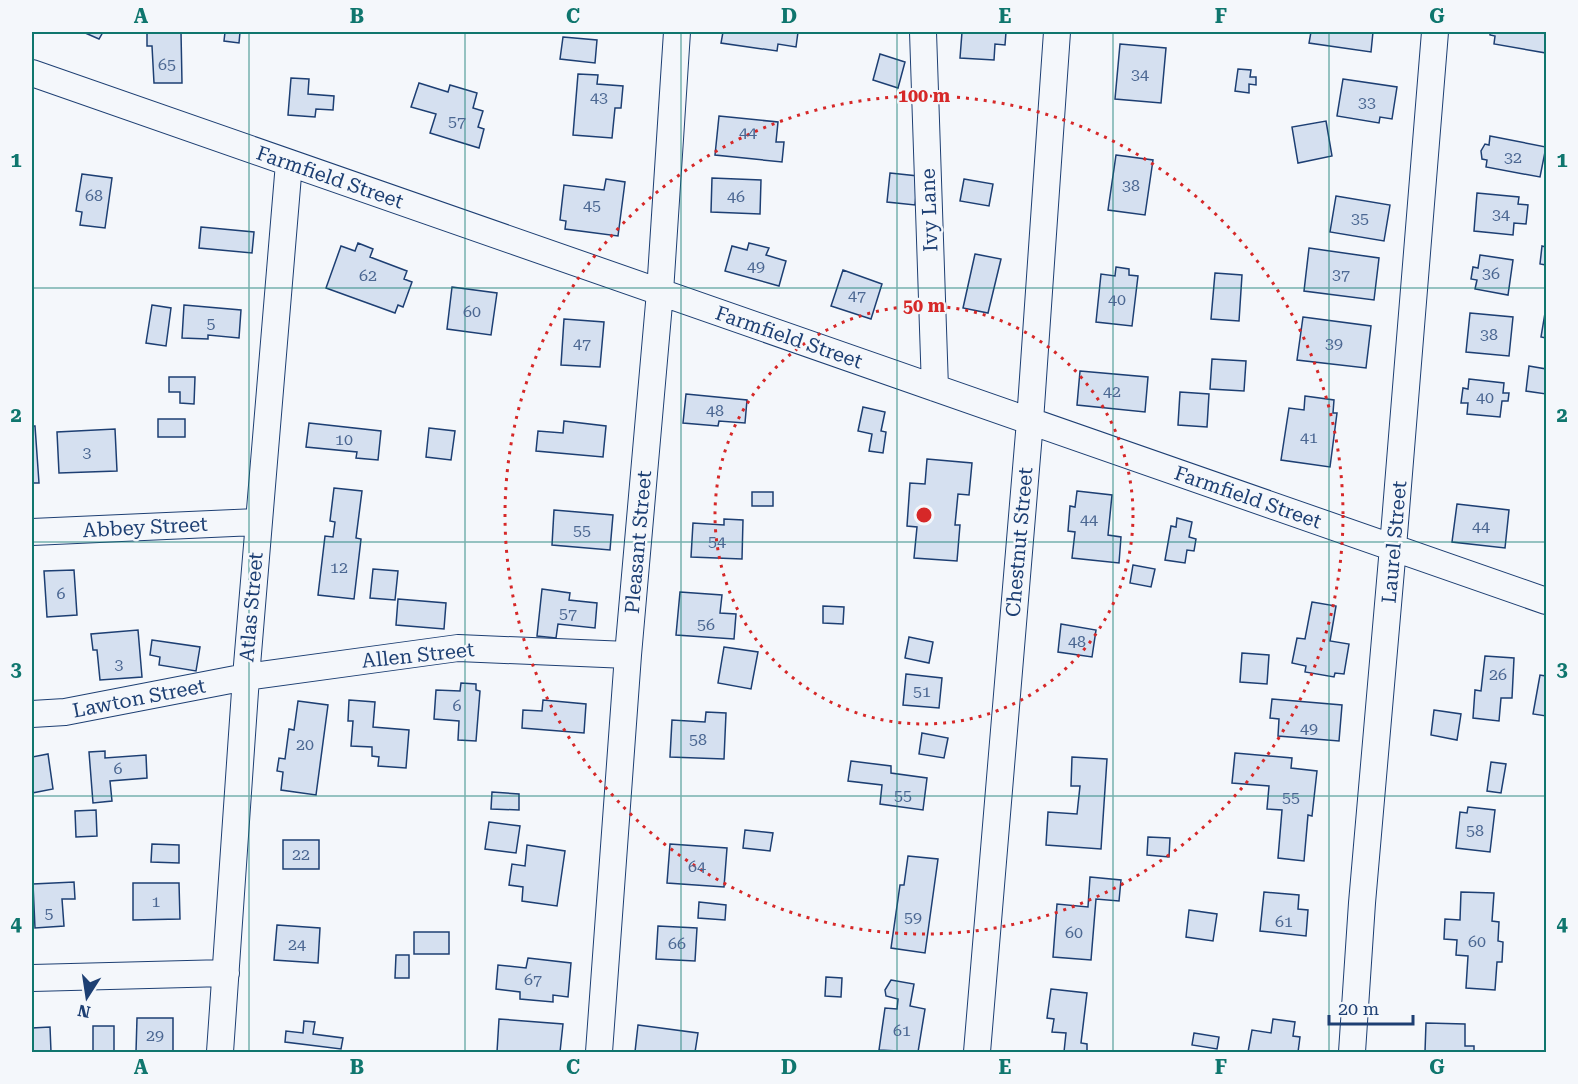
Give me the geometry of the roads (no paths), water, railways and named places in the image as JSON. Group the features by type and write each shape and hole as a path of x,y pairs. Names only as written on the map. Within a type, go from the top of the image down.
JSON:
{"street":[{"name":"Pleasant Street","path":"598,1053 628,655 660,292 677,32"},
{"name":"Ivy Lane","path":"923,32 935,388"},
{"name":"Chestnut Street","path":"977,1053 1030,421 1058,32"},
{"name":"Laurel Street","path":"1352,1053 1362,903 1394,547 1435,32"},
{"name":"Farmfield Street","path":"32,73 1546,601"},
{"name":"Atlas Street","path":"220,1053 258,522 289,163"},
{"name":"Abbey Street","path":"32,532 258,522"},
{"name":"Allen Street","path":"246,677 458,648 628,655"},
{"name":"Lawton Street","path":"32,714 65,712 246,677"},
{"path":"32,978 226,973"}]}
